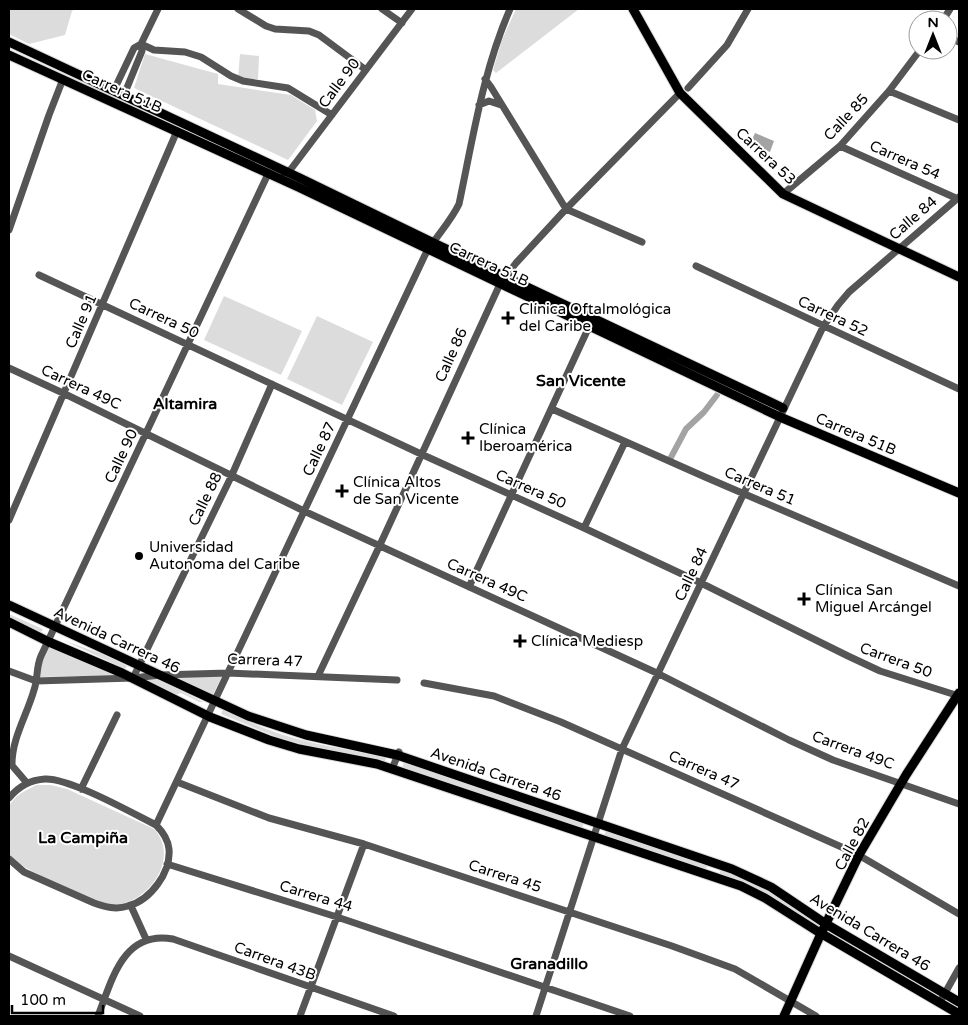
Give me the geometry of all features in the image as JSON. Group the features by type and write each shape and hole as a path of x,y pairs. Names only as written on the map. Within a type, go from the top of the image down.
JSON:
{"main road":[{"name":"Carrera 53","path":"633,9 684,90 783,194 959,277"},
{"name":"Carrera 51B","path":"9,42 288,172 430,246"},
{"name":"Carrera 51B","path":"9,55 502,280 599,321 782,412"},
{"name":"Carrera 51B","path":"502,280 591,328 959,493"},
{"name":"Avenida Carrera 46","path":"9,605 248,716 306,735 398,753 714,862 771,887 942,998 959,1014"},
{"name":"Avenida Carrera 46","path":"9,622 49,642 133,678 239,730 322,754 377,764 751,891 821,933 942,998 959,1002"},
{"name":"Calle 82","path":"784,1016 821,933 859,855 901,783 959,695"},
{"path":"709,876 714,862"}],"street":[{"path":"124,95 142,51 141,44 158,9"},
{"path":"238,9 266,26 275,29 309,31 319,35 366,70"},
{"path":"382,9 402,23"},
{"name":"Calle 90","path":"288,172 412,9"},
{"name":"Calle 87","path":"156,825 430,246 451,219 459,204 485,79 497,38 510,9"},
{"name":"Calle 86","path":"318,676 379,547 491,299 502,280 566,209 727,45 748,9"},
{"path":"114,90 134,48 141,44"},
{"path":"141,44 154,50 185,52 201,57 242,81 288,88 332,115"},
{"name":"Calle 85","path":"783,194 840,146 889,91 912,60"},
{"path":"485,79 566,209 642,242"},
{"path":"9,230 63,80"},
{"path":"889,91 959,120"},
{"path":"480,105 489,101 502,105"},
{"name":"Calle 91","path":"9,520 177,131"},
{"name":"Carrera 54","path":"840,146 958,198"},
{"path":"268,174 288,172 291,184"},
{"name":"Calle 90","path":"27,783 10,763 11,746 32,696 39,661 268,174"},
{"name":"Calle 84","path":"536,1016 622,749 823,326 849,292 958,198"},
{"name":"Carrera 52","path":"696,266 959,390"},
{"name":"Carrera 50","path":"38,275 701,583 880,671 959,695"},
{"path":"469,587 587,331 599,321"},
{"name":"Carrera 49C","path":"9,368 304,512 659,674 798,744 833,760 959,804"},
{"name":"Calle 88","path":"133,678 232,477 272,384"},
{"name":"Carrera 51","path":"552,409 959,586"},
{"path":"584,528 625,442"},
{"path":"9,670 36,681"},
{"name":"Carrera 47","path":"36,681 228,673 397,680"},
{"name":"Carrera 47","path":"424,683 494,696 561,722 859,855 959,914"},
{"path":"81,789 117,715"},
{"path":"392,769 398,753"},
{"path":"9,798 27,783 47,779 59,780 156,825 162,831 169,847 167,864 161,879 151,892 131,906 113,908 94,903 24,872 9,859"},
{"name":"Carrera 45","path":"176,782 269,818 364,844 570,912 735,970 816,1016"},
{"path":"300,1016 364,844"},
{"name":"Carrera 44","path":"167,864 337,917 630,1016"},
{"path":"98,1016 125,955 134,946 146,940 131,906"},
{"name":"Carrera 43B","path":"146,940 157,938 173,939 394,1016"},
{"path":"9,956 140,1016"},
{"path":"942,998 959,968"}],"shaded area":[{"path":"9,9 76,9 72,11 65,35 29,44 9,34"},
{"path":"516,9 579,9 496,73 493,70 502,40"},
{"path":"145,54 218,74 218,84 291,95 315,110 317,121 288,160 134,88"},
{"path":"240,54 259,56 258,79 238,78"},
{"path":"755,133 774,141 770,152 750,144"},
{"path":"224,296 302,331 281,375 204,340"},
{"path":"317,316 373,342 342,405 287,379"},
{"path":"9,614 43,629 41,632 9,617"},
{"path":"63,640 102,654 127,666 125,669"},
{"path":"50,644 122,675 40,677 42,662"},
{"path":"143,672 203,702 199,702 181,693 175,695 140,678"},
{"path":"168,676 222,676 213,695"},
{"path":"223,710 285,735 386,758 385,762 279,738 221,714"},
{"path":"405,760 584,822 582,829 402,768"},
{"path":"36,785 51,785 67,789 154,829 161,841 164,853 162,866 157,878 138,897 126,903 113,905 92,899 61,886 12,859 9,854 9,807 17,797"},
{"path":"606,830 708,864 705,871 604,836"},
{"path":"721,869 772,891 815,920 813,925 719,875"},
{"path":"831,931 934,992 932,995 829,934"}],"waterway":[{"path":"669,461 686,429 704,412 717,395"}],"place":[{"name":"Clínica Oftalmológica del Caribe","path":"508,318"},
{"name":"Clínica Iberoamérica","path":"468,438"},
{"name":"Clínica Altos de San Vicente","path":"342,491"},
{"name":"Universidad Autonoma del Caribe","path":"139,556"},
{"name":"Clínica San Miguel Arcángel","path":"804,599"},
{"name":"Clínica Mediesp","path":"520,641"}],"district":[{"name":"San Vicente","path":"581,381"},
{"name":"Altamira","path":"185,404"},
{"name":"La Campiña","path":"83,838"},
{"name":"Granadillo","path":"549,964"}]}
